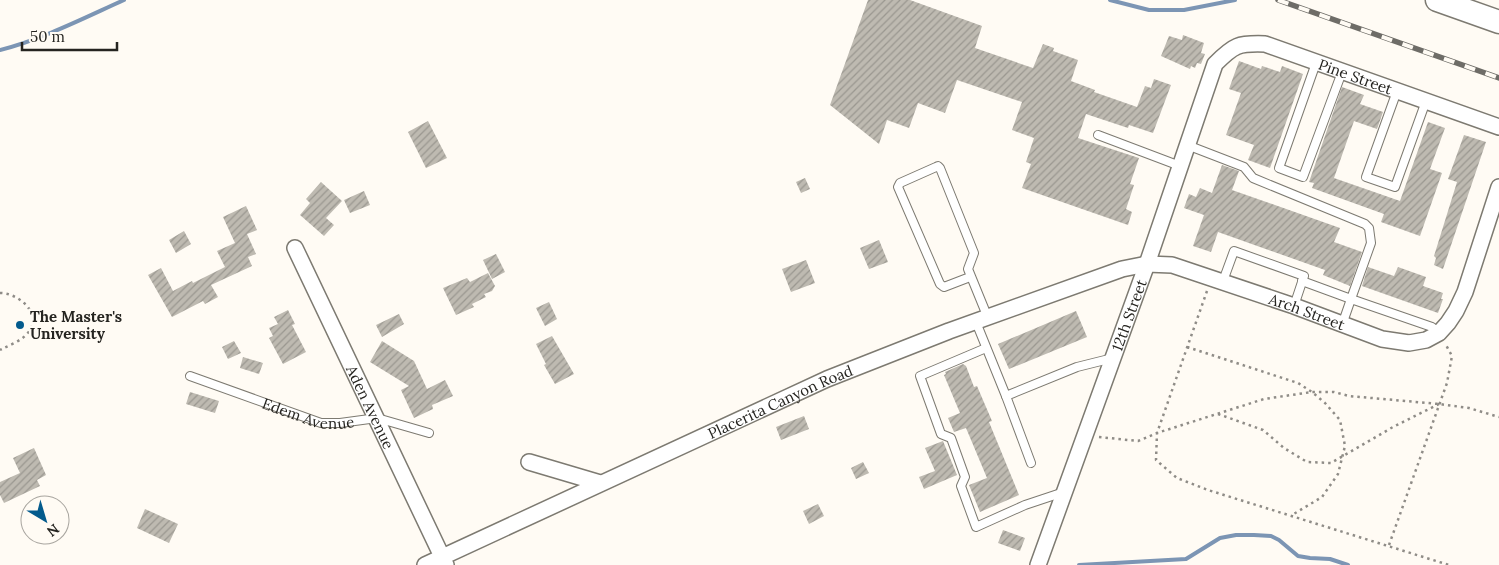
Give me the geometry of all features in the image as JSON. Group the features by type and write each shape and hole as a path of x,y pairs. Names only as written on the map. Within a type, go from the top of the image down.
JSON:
{"main road":[{"path":"1436,0 1467,5 1499,22"}],"street":[{"name":"Pine Street","path":"1215,64 1231,48 1246,44 1265,44 1499,127"},
{"name":"12th Street","path":"1038,565 1147,264 1215,64"},
{"path":"1439,333 1456,311 1464,292 1499,187"},
{"name":"Aden Avenue","path":"295,248 444,561"},
{"name":"Arch Street","path":"1147,264 1172,265 1217,279 1382,339 1409,343 1426,340 1439,333"},
{"name":"Placerita Canyon Road","path":"425,565 444,561 600,483 826,379 1122,269 1147,264"},
{"path":"529,462 600,483"}],"lane":[{"path":"1316,63 1279,168 1303,177 1342,72"},
{"path":"1397,91 1366,177 1395,187 1426,101"},
{"path":"1098,135 1180,166"},
{"path":"1187,145 1244,167 1253,178 1365,224 1368,228 1371,243 1342,325"},
{"path":"970,277 944,287 940,284 898,187 900,183 938,166 940,168 974,253 968,269 982,320 986,348 1031,463"},
{"path":"1217,279 1234,251 1304,276 1294,306"},
{"path":"1302,281 1432,327 1439,333"},
{"path":"986,348 920,376 941,434 951,438 965,477 961,486 976,527 1025,505 1064,492"},
{"path":"1006,396 1077,367 1113,358"},
{"name":"Edem Avenue","path":"190,376 321,423 340,424 377,418 429,433"}],"path":[{"path":"1217,279 1187,347 1157,433 1156,460 1177,478 1208,490 1450,565"},
{"path":"0,293 8,293 26,304 31,311 32,322 30,329 25,335 18,341 0,350"},
{"path":"1388,545 1447,383 1452,356 1439,333"},
{"path":"1187,347 1298,383 1312,392 1340,420 1345,446 1338,474 1322,496 1292,515"},
{"path":"1086,433 1100,438 1138,441 1157,433 1264,399 1312,392 1334,392 1350,396 1469,408 1499,417"},
{"path":"1217,414 1263,430 1284,448 1308,462 1331,463 1393,426 1439,404"}],"building":[{"path":"868,0 910,0 982,26 975,48 1033,68 1043,44 1054,48 1053,51 1078,60 1071,81 1095,90 1094,92 1137,107 1145,86 1151,88 1154,79 1171,85 1153,133 1129,125 1128,128 1086,114 1078,138 1139,158 1130,184 1134,185 1126,209 1132,212 1128,225 1022,188 1031,164 1026,162 1034,138 1012,130 1022,102 957,80 945,113 918,103 909,128 887,120 879,144 830,105"},
{"path":"1183,35 1204,43 1201,53 1205,54 1201,64 1197,63 1195,68 1191,66 1190,69 1161,56 1169,36 1182,40"},
{"path":"1239,61 1261,69 1262,66 1280,72 1282,66 1303,74 1270,168 1248,160 1254,145 1226,135 1241,93 1229,89"},
{"path":"1342,87 1364,95 1360,104 1383,112 1377,129 1354,121 1334,178 1400,201 1428,122 1445,128 1430,169 1442,173 1420,236 1381,222 1384,214 1312,188 1314,183 1309,182"},
{"path":"428,121 447,158 426,168 408,132"},
{"path":"1464,135 1486,142 1443,269 1434,265 1436,258 1434,256 1457,182 1448,179"},
{"path":"1222,165 1239,171 1232,190 1340,228 1334,242 1362,252 1350,286 1323,275 1325,270 1218,232 1211,252 1193,246 1204,215 1184,208 1189,194 1196,197 1200,188 1212,193"},
{"path":"805,178 810,189 801,193 796,182"},
{"path":"321,182 342,201 326,218 334,225 324,236 300,215 310,203 306,199"},
{"path":"364,191 370,205 350,213 344,200"},
{"path":"246,206 257,230 247,234 256,254 248,257 252,266 211,285 218,297 205,304 203,301 172,317 148,275 161,268 173,291 225,267 217,251 235,243 223,217"},
{"path":"184,231 191,244 176,253 169,240"},
{"path":"879,240 888,262 869,269 860,248"},
{"path":"496,254 505,272 492,279 483,260"},
{"path":"806,260 815,283 791,292 782,269"},
{"path":"1368,267 1394,276 1398,267 1426,277 1423,286 1443,293 1438,313 1362,286"},
{"path":"488,273 495,286 492,291 484,294 486,297 472,304 474,307 456,315 443,288 467,278 470,282"},
{"path":"549,302 557,319 545,326 536,308"},
{"path":"288,310 295,324 292,325 306,352 283,364 269,338 273,336 269,328 278,324 274,317"},
{"path":"1076,311 1087,337 1009,369 998,344"},
{"path":"399,314 404,324 382,337 376,325"},
{"path":"552,336 574,374 555,384 544,365 546,364 536,344"},
{"path":"234,341 241,353 228,359 222,347"},
{"path":"382,341 414,361 427,389 445,380 453,396 432,405 433,409 414,418 401,390 409,386 370,362"},
{"path":"243,357 263,363 259,374 240,368"},
{"path":"963,364 966,366 974,387 977,386 992,421 989,422 1019,495 980,512 969,485 987,478 966,428 954,432 948,418 960,413 944,375 946,374 945,372"},
{"path":"190,392 219,401 215,413 186,404"},
{"path":"804,416 809,429 781,440 776,427"},
{"path":"943,441 957,475 924,489 919,477 935,471 925,448"},
{"path":"34,448 46,475 37,480 40,486 4,503 0,495 0,482 20,473 13,458"},
{"path":"863,462 869,473 856,479 851,468"},
{"path":"818,504 824,516 809,524 803,511"},
{"path":"145,509 178,524 169,543 137,528"},
{"path":"1003,530 1025,538 1020,551 998,543"}],"waterway":[{"path":"0,50 48,34 124,0"},
{"path":"1110,0 1149,10 1184,10 1235,0"},
{"path":"1079,565 1186,559 1220,538 1236,535 1271,536 1279,540 1298,556 1330,559 1348,565"}],"railway":[{"path":"1278,0 1499,78"}],"place":[{"name":"The Master's University","path":"20,325"}]}
